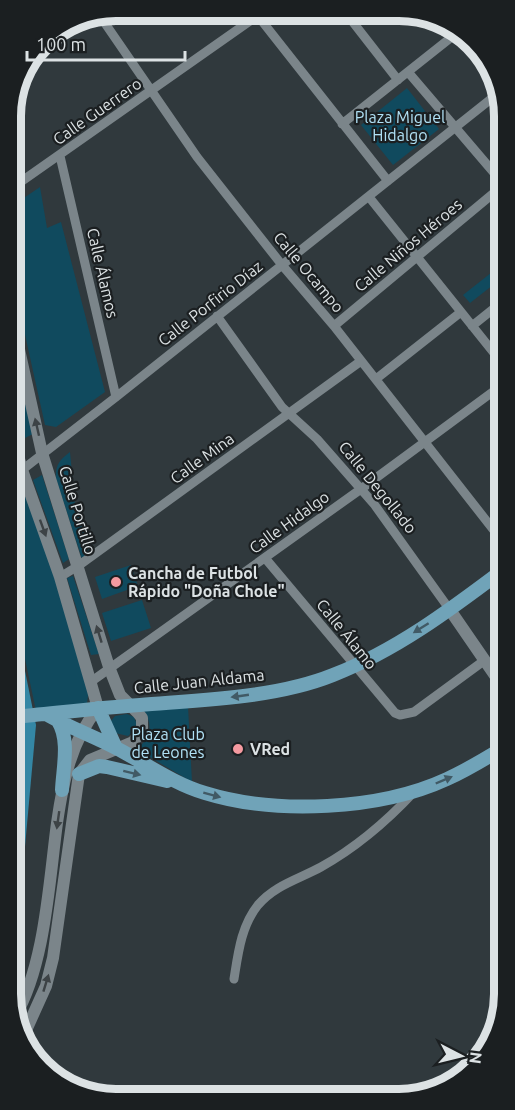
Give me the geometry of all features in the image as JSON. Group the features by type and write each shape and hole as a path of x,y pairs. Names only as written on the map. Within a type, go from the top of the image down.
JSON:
{"main road":[{"name":"Calle Juan Aldama","path":"21,717 48,716 98,708 263,693 331,676 395,644 450,610 494,577"},
{"path":"98,708 116,748"},
{"path":"48,716 205,794 231,800 306,807 360,802 416,790 447,779 494,753"},
{"path":"48,716 64,734 62,790"},
{"path":"79,774 99,766 107,766 186,786"}],"street":[{"name":"Calle Guerrero","path":"21,182 152,91 246,21"},
{"path":"261,21 388,181"},
{"path":"352,21 398,80"},
{"name":"Calle Ocampo","path":"104,22 197,157 282,265 334,326 494,532"},
{"path":"342,124 452,37"},
{"path":"408,72 494,174"},
{"name":"Calle Porfirio Díaz","path":"22,470 492,99"},
{"name":"Calle Álamos","path":"60,156 116,397"},
{"name":"Calle Niños Héroes","path":"334,326 494,193"},
{"path":"369,197 494,353"},
{"path":"472,326 494,308"},
{"path":"376,380 461,312"},
{"name":"Calle Degollado","path":"217,316 289,414 307,428 361,489 494,674"},
{"name":"Calle Portillo","path":"21,358 42,453 109,667 120,695 142,718 142,730 133,742 90,760 79,774"},
{"name":"Calle Mina","path":"60,577 361,362"},
{"name":"Calle Hidalgo","path":"92,681 266,558 494,391"},
{"path":"21,466 60,577 98,708 81,731 62,790 39,949 28,990 22,1003"},
{"name":"Calle Álamo","path":"266,558 395,713 400,715 414,712 485,660"},
{"path":"27,1028 46,986 53,958 79,774"},
{"path":"234,979 239,948 248,920 258,905 274,890 319,868 369,836 416,790"}],"green space":[{"name":"Plaza Miguel Hidalgo","path":"407,88 439,129 393,165 361,125"},
{"path":"40,187 47,228 61,222 105,392 56,427 45,425 21,317 21,200"},
{"path":"494,271 494,284 470,303 463,295"},
{"path":"21,381 33,434 23,439 21,430"},
{"path":"70,452 75,505 94,550 82,559 56,479 59,464"},
{"path":"21,465 89,688 87,703 36,711 21,640"},
{"path":"42,475 69,559 63,563 33,480"},
{"name":"Cancha de Futbol Rápido \"Doña Chole\"","path":"131,565 138,586 102,599 95,577"},
{"path":"73,576 99,654 91,655 67,578"},
{"path":"142,600 151,628 111,641 102,613"},
{"name":"Plaza Club de Leones","path":"188,706 192,782 136,749 145,740 149,730 148,719 141,708"},
{"path":"127,714 134,717 138,727 128,736 115,733 110,722 115,716"}],"shaded area":[{"path":"21,651 36,725 21,891"}],"place":[{"name":"Cancha de Futbol Rápido \"Doña Chole\"","path":"116,582"},
{"name":"VRed","path":"238,749"}]}
